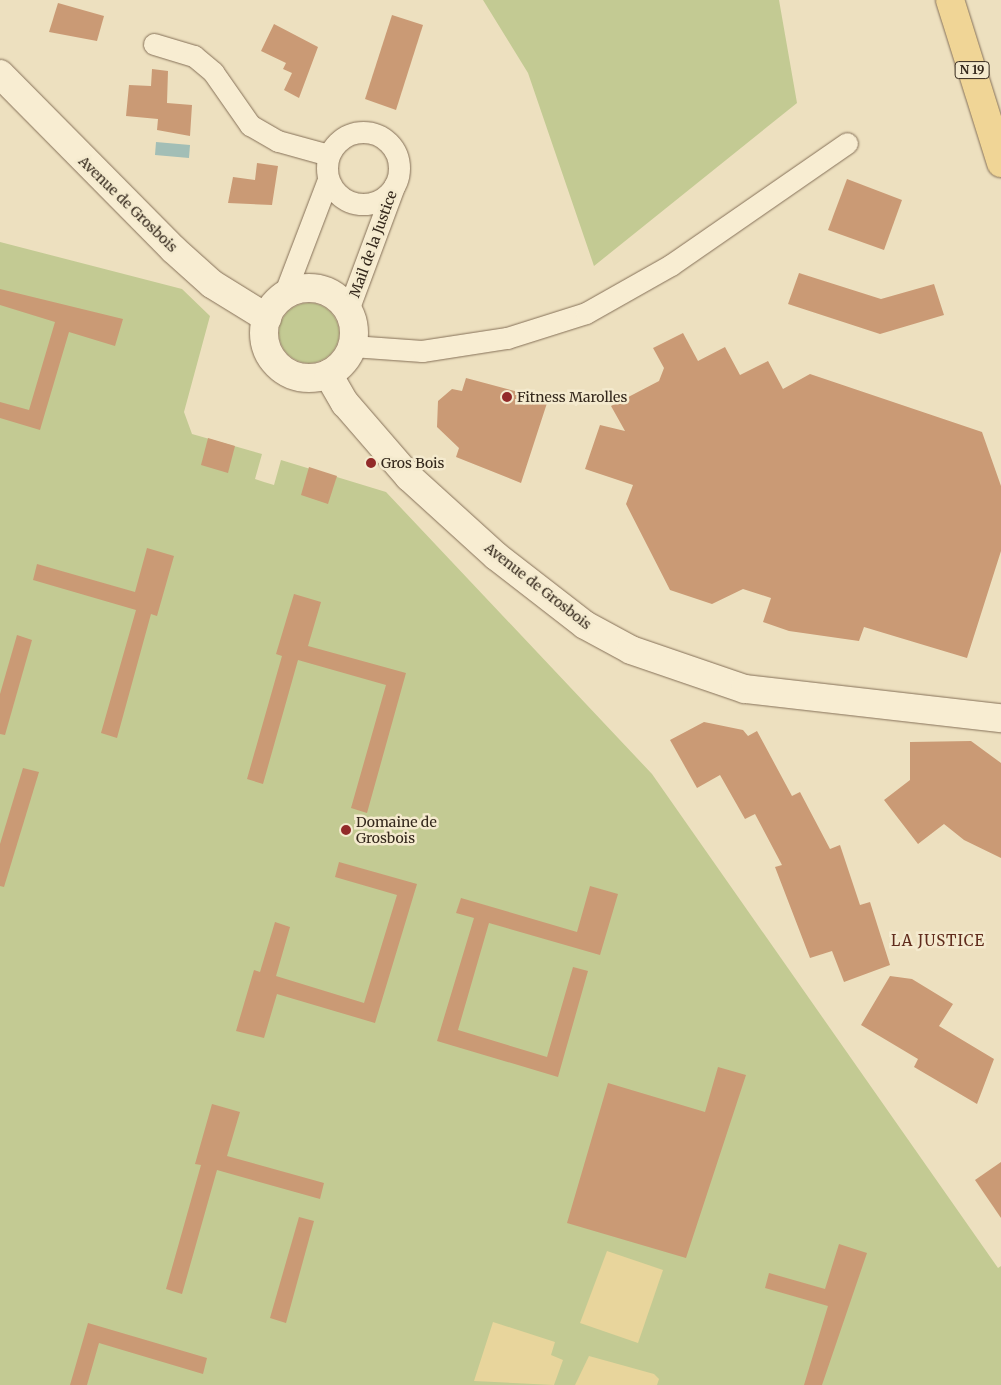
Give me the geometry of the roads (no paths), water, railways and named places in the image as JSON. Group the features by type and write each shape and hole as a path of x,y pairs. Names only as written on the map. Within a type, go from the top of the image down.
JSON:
{"main road":[{"name":"N 19","path":"950,0 997,152 1001,179"}],"street":[{"path":"154,44 194,56 213,72 250,125 278,141 329,155"},
{"name":"Avenue de Grosbois","path":"0,74 174,249 218,288 267,318"},
{"path":"284,295 312,288 339,299 348,310 352,346 343,362 328,374 299,376 280,367 268,350 267,318 284,295 328,180 329,155 351,134 375,134 394,150 398,178 385,196 364,204 342,198 328,180"},
{"path":"352,346 422,351 507,338 586,313 671,264 846,143"},
{"name":"Mail de la Justice","path":"348,310 398,178"},
{"name":"Avenue de Grosbois","path":"328,374 345,403 409,477 496,556 585,625 631,650 745,688 1001,718"},
{"name":"Avenue de Grosbois","path":"299,376 378,457 409,477"},
{"name":"Avenue de Grosbois","path":"949,711 1001,706"}],"water":[{"path":"156,142 190,145 189,158 155,155"}],"place":[{"name":"Fitness Marolles","path":"507,397"},
{"name":"Gros Bois","path":"371,463"},
{"name":"Domaine de Grosbois","path":"346,830"}],"district":[{"name":"LA JUSTICE","path":"938,941"}]}
